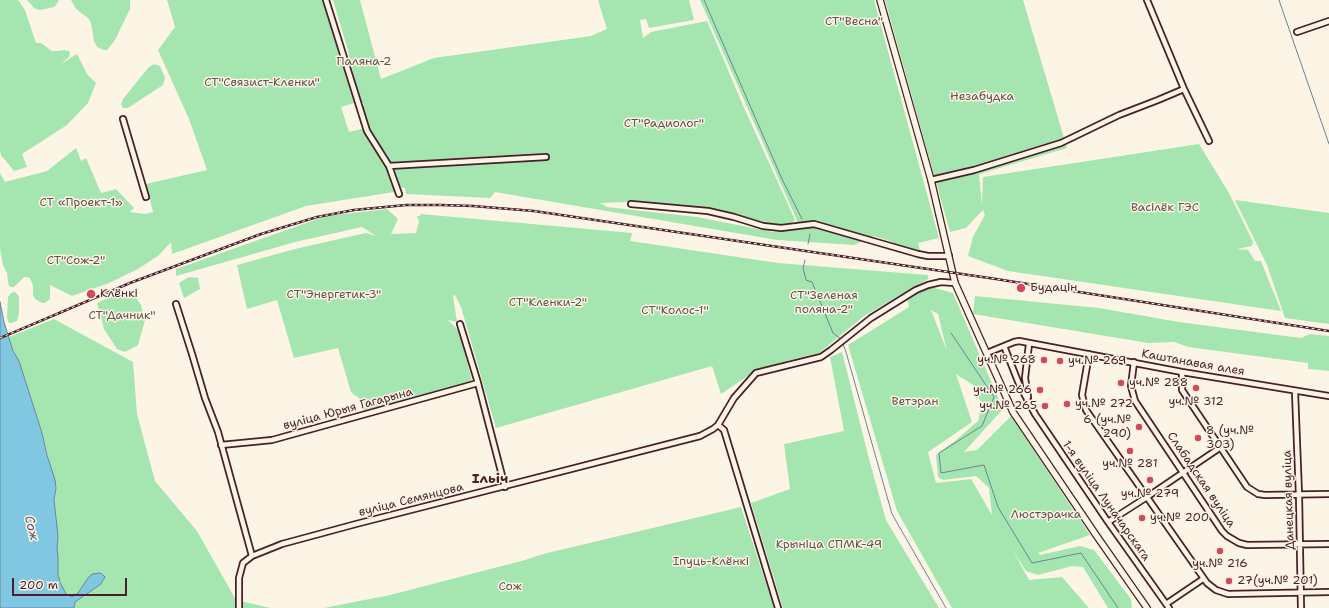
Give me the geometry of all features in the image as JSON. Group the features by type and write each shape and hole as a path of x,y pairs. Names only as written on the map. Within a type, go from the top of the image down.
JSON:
{"street":[{"path":"326,0 367,131 388,166 399,194"},
{"path":"880,0 931,180 955,283 1013,412 1096,535 1148,608"},
{"path":"1147,0 1184,89 1209,141"},
{"path":"1297,32 1329,21"},
{"path":"931,180 974,170 1061,143 1119,114 1184,89"},
{"path":"122,119 146,198"},
{"path":"388,166 546,156"},
{"path":"631,204 708,211 763,226 781,228 814,224 918,254 928,256 949,256"},
{"name":"вуліца Семянцова","path":"252,556 282,544 700,436 718,425 734,398 756,373 821,357 871,318 916,290 941,282 955,283"},
{"path":"176,304 221,445 252,556 244,563 239,578 239,606"},
{"path":"460,324 478,383 505,487"},
{"name":"Каштанавая алея","path":"987,353 1016,341 1295,392 1329,396"},
{"path":"1030,344 1025,378 1030,404"},
{"name":"1-я вуліца Луначарскага","path":"1004,346 1019,384 1035,414 1108,522 1168,606"},
{"path":"1089,354 1082,395 1086,410 1203,578 1216,590 1228,594 1329,592"},
{"name":"Слабадская вуліца","path":"1134,362 1131,386 1135,401 1222,531 1234,541 1247,545 1329,544"},
{"path":"1182,372 1182,390 1247,486 1252,491 1258,494 1272,496 1329,494"},
{"name":"вуліца Юрыя Гагарына","path":"221,445 272,440 478,383"},
{"name":"Данецкая вуліца","path":"1295,392 1301,608"},
{"path":"718,425 724,430 778,608"},
{"path":"1108,522 1221,447"},
{"path":"1168,606 1203,578"}],"green space":[{"path":"0,0 18,0 25,10 36,43 41,43 52,51 69,51 69,57 61,64 77,54 87,74 96,83 88,103 67,125 22,154 27,167 14,171 1,155 0,150"},
{"path":"27,0 59,0 54,7 40,10 34,8"},
{"path":"71,0 130,0 130,9 115,40 107,50 97,47 94,41 91,23 88,18 76,9"},
{"path":"167,0 322,0 354,103 341,107 349,132 369,127 362,109 364,104 360,101 347,47 333,0 360,0 381,79 434,58 591,36 607,29 598,0 689,0 694,20 649,28 646,19 640,20 643,38 651,32 707,21 745,110 795,220 792,223 773,225 710,209 626,202 600,203 607,207 697,217 773,232 798,229 796,218 700,0 874,0 939,238 918,243 920,251 894,245 893,242 874,236 854,245 777,240 495,192 490,198 406,194 405,188 394,186 394,192 306,206 172,254 171,242 159,255 138,269 109,283 72,296 50,285 50,299 45,303 42,303 35,299 33,295 33,286 30,278 24,277 14,287 9,286 0,248 0,173 5,182 47,171 76,148 81,161 86,158 101,193 116,189 134,208 130,212 145,214 153,212 146,184 207,170 189,119 158,50 175,27"},
{"path":"885,0 1023,0 1067,148 979,174 982,205 983,177 1199,144 1229,193 1253,242 1252,246 1237,249 1248,250 1255,261 1261,261 1281,311 1008,271 968,256 973,237 985,215 983,210 966,228 950,232"},
{"path":"154,64 160,66 163,73 165,78 163,85 128,108 123,108 121,104 123,99 148,68"},
{"path":"1235,200 1329,213 1329,324 1285,318 1267,265"},
{"path":"387,209 398,219 391,234 416,233 419,221 417,216 420,216 421,214 632,233 630,241 778,263 928,275 928,279 864,316 819,353 755,371 721,394 712,366 496,428 461,307 455,295 453,296 457,322 448,320 459,331 472,381 363,411 359,398 351,392 338,348 294,358 277,300 247,309 237,265 295,249 366,233 376,236 362,227 295,242 176,276 176,269 326,216"},
{"path":"189,277 198,278 200,289 184,298 179,283"},
{"name":"Ветэран","path":"931,287 953,293 1003,409 964,452 977,450 1011,416 1090,535 1038,553 1040,555 1080,546 1094,550 1131,599 1132,608 1108,608 1083,567 1072,566 1038,575 1026,571 1013,551 1029,580 1062,577 1089,608 952,608 897,511 848,345 909,307 907,298","holes":["931,310 938,314 947,351","956,374 973,385 982,404 978,421 936,455 938,477 943,480 976,476 989,488 992,515 971,479 936,483 928,452 972,422"]},
{"path":"15,292 19,298 19,314 17,321 9,323 7,318 8,297 11,293"},
{"name":"СТ\"Дачник\"","path":"130,293 141,305 145,320 138,345 125,352 117,349 104,329 97,303 116,294"},
{"path":"975,296 1099,308 1179,322 1301,338 1310,334 1329,336 1329,371 1308,369 1308,363 1188,347 1174,342 1148,343 973,314"},
{"path":"54,319 133,362 137,414 155,481 197,531 236,600 271,608 74,608 75,602 103,582 105,577 100,573 92,574 78,593 72,597 66,594 60,582 58,574 58,539 54,500 56,488 42,433 19,361 13,351 9,337"},
{"name":"Крыніца СПМК-49","path":"842,352 886,520 939,608 783,608 751,503 790,489 784,444 844,431 830,357"},
{"name":"Іпуць-Клёнкі","path":"741,507 774,608 324,608 390,595 543,554"}],"water":[{"name":"Сож","path":"0,302 4,322 13,351 19,361 55,480 56,488 54,500 58,536 58,574 60,582 66,594 72,597 78,593 92,574 100,573 105,577 101,584 75,602 74,608 0,608"}],"waterway":[{"path":"704,0 782,179 802,219"},
{"path":"1279,0 1329,144"},
{"path":"808,244 810,234"},
{"path":"805,260 803,268 806,280 812,282 833,333 841,339"},
{"path":"951,333 994,397 982,426 939,453 941,473 984,465 998,507 1032,563 1081,553 1118,608"},
{"path":"843,344 892,514 946,608"}],"railway":[{"path":"0,338 130,283 261,234 317,217 354,210 406,205 473,206 534,211 996,279 1329,331"}],"place":[{"name":"Будацін","path":"1021,288"},
{"name":"Клёнкі","path":"91,294"},
{"name":"уч.№ 268","path":"1044,360"},
{"name":"уч.№ 269","path":"1060,361"},
{"name":"уч.№ 288","path":"1121,383"},
{"name":"уч.№ 312","path":"1196,388"},
{"name":"уч.№ 266","path":"1040,390"},
{"name":"уч.№ 272","path":"1067,404"},
{"name":"уч.№ 265","path":"1045,406"},
{"name":"6 (уч.№ 290)","path":"1139,427"},
{"name":"8 (уч.№ 303)","path":"1198,438"},
{"name":"уч.№ 281","path":"1130,451"},
{"name":"уч.№ 279","path":"1150,480"},
{"name":"уч.№ 200","path":"1142,518"},
{"name":"уч.№ 216","path":"1220,551"},
{"name":"27(уч.№ 201)","path":"1229,581"}],"district":[{"name":"Ільіч","path":"490,479"}],"park label":[{"name":"СТ\"Весна\"","path":"854,22"},
{"name":"Паляна-2","path":"364,62"},
{"name":"СТ\"Связист-Кленки\"","path":"262,83"},
{"name":"Незабудка","path":"982,97"},
{"name":"СТ\"Радиолог\"","path":"664,124"},
{"name":"СТ «Проект-1»","path":"81,203"},
{"name":"Васілёк ГЭС","path":"1165,208"},
{"name":"СТ\"Сож-2\"","path":"76,261"},
{"name":"СТ\"Энергетик-3\"","path":"334,295"},
{"name":"СТ\"Кленки-2\"","path":"548,303"},
{"name":"СТ\"Зеленая поляна-2\"","path":"824,303"},
{"name":"СТ\"Колос-1\"","path":"675,311"},
{"name":"Люстэрачка","path":"1046,515"}]}
